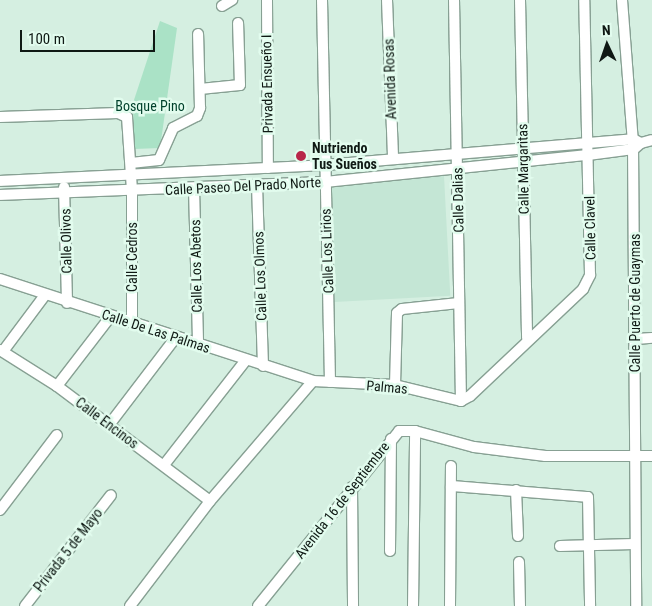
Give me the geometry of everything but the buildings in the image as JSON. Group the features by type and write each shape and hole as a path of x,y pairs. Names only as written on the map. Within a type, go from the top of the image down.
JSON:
{"street":[{"path":"222,6 232,0"},
{"name":"Privada Ensueño I","path":"266,0 268,168"},
{"name":"Calle Los Lirios","path":"322,0 330,382"},
{"name":"Avenida Rosas","path":"387,0 393,158"},
{"name":"Calle Dalias","path":"454,0 461,401"},
{"name":"Calle Margaritas","path":"520,0 527,338"},
{"name":"Calle Clavel","path":"461,401 470,396 527,338 588,283 591,266 584,0"},
{"name":"Calle Puerto de Guaymas","path":"622,0 636,144 634,544 636,606"},
{"path":"200,89 240,85 238,24"},
{"path":"131,163 159,160 173,128 197,116 200,89 198,34"},
{"name":"Calle Cedros","path":"0,117 122,114 127,117 132,191 132,323"},
{"path":"636,144 652,140"},
{"name":"Calle Paseo Del Prado Norte","path":"0,181 325,165 587,143 636,144"},
{"name":"Calle Paseo Del Prado Norte","path":"0,195 325,182 588,155 636,144"},
{"name":"Calle Olivos","path":"64,178 67,303"},
{"name":"Calle Los Olmos","path":"257,185 263,366"},
{"name":"Calle Los Abetos","path":"194,188 198,344"},
{"name":"Calle De Las Palmas","path":"0,278 67,303 312,381"},
{"path":"2,350 45,295"},
{"path":"395,385 397,313 402,309 459,303"},
{"path":"57,386 110,316"},
{"path":"109,425 176,337"},
{"path":"636,339 652,338"},
{"name":"Calle Encinos","path":"2,350 57,386 210,501"},
{"path":"164,465 246,360"},
{"path":"130,606 210,501 312,381"},
{"name":"Palmas","path":"312,381 395,385 461,401"},
{"name":"Avenida 16 de Septiembre","path":"258,606 391,439 399,431 415,431"},
{"path":"413,606 415,431 474,447 522,454 652,456"},
{"path":"0,510 58,434"},
{"path":"390,551 391,439"},
{"path":"450,606 451,466"},
{"path":"451,486 588,497 591,546 590,606"},
{"path":"352,487 353,606"},
{"path":"516,490 518,536"},
{"name":"Privada 5 de Mayo","path":"25,606 111,495"},
{"path":"560,546 634,544"},
{"path":"519,562 520,606"}],"shaded area":[{"path":"444,176 450,296 334,302 328,182"}],"green space":[{"name":"Bosque Pino","path":"160,21 177,28 160,148 134,149 133,103"}],"place":[{"name":"Nutriendo Tus Sueños","path":"301,156"}]}
